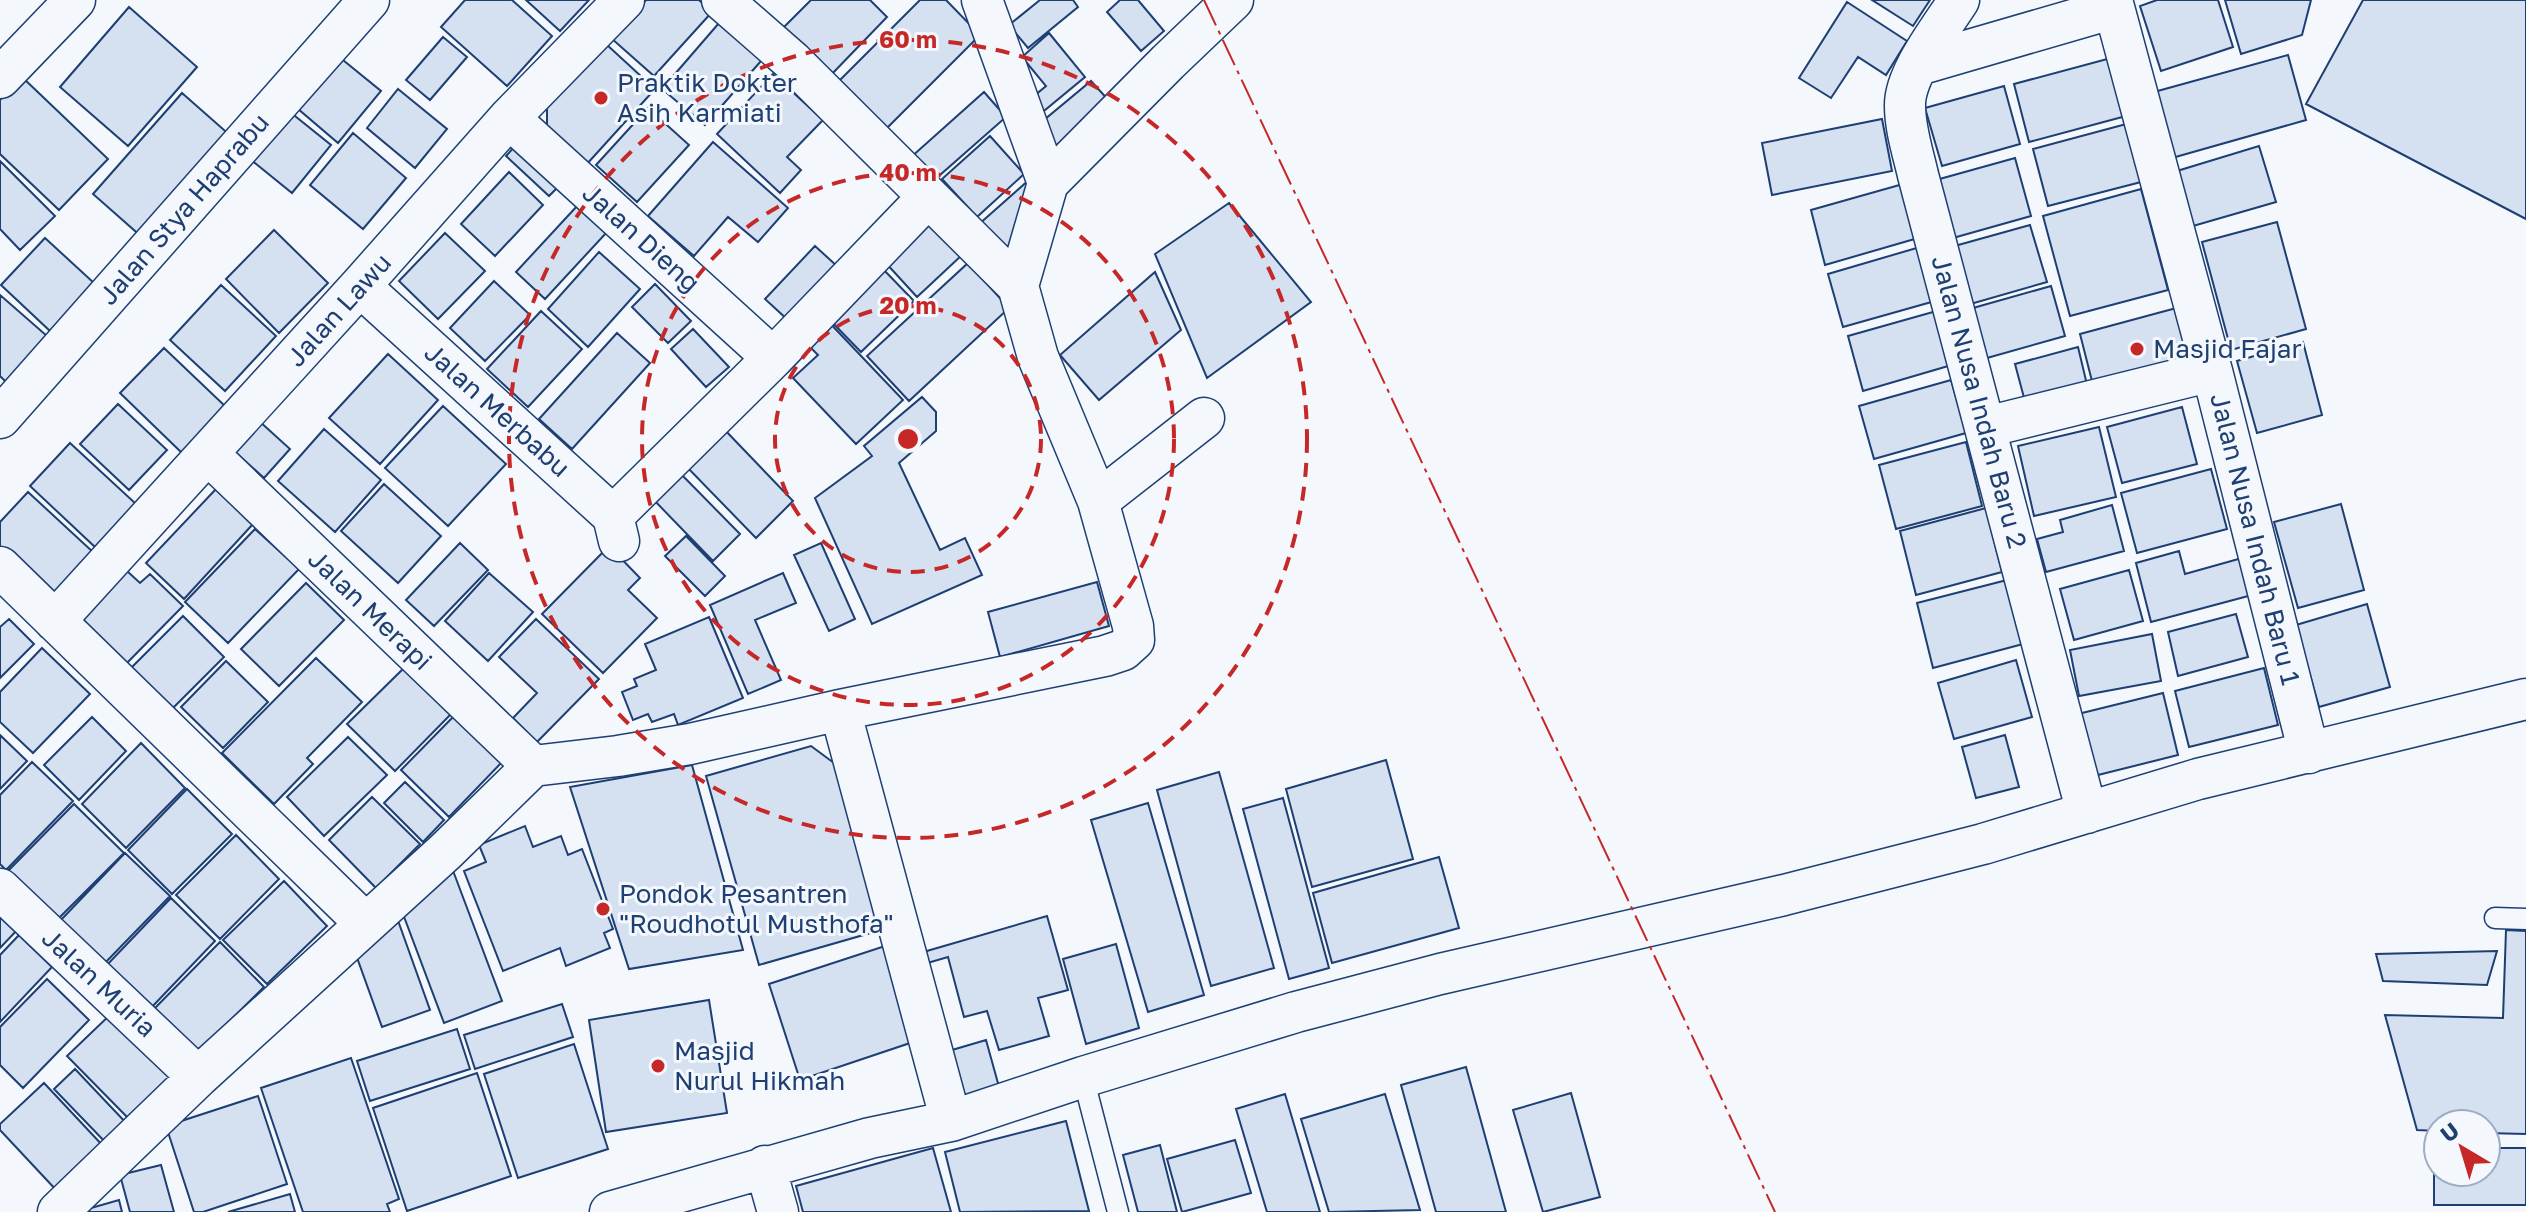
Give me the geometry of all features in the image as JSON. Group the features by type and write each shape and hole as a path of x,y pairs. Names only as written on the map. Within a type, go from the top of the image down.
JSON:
{"street":[{"path":"0,78 75,0"},
{"name":"Jalan Stya Haprabu","path":"0,418 369,0"},
{"name":"Jalan Lawu","path":"55,621 509,118 624,0"},
{"path":"58,1212 198,1077 446,851 533,766 690,744 1123,650 1134,640 1133,626 1098,501 1038,357 1018,286 792,61 722,0"},
{"path":"982,0 1048,183"},
{"path":"1018,286 1048,183 1192,16 1233,0"},
{"name":"Jalan Nusa Indah Baru 2","path":"1959,0 1918,65 1908,86 1904,105 1909,136 2087,813"},
{"path":"1918,65 2113,4"},
{"name":"Jalan Nusa Indah Baru 1","path":"2113,4 2212,371 2309,753"},
{"name":"Jalan Dieng","path":"509,118 773,358"},
{"path":"773,358 928,197"},
{"name":"Jalan Merbabu","path":"360,286 616,529 773,358"},
{"path":"1986,427 2212,371"},
{"path":"1098,501 1204,418"},
{"name":"Jalan Merapi","path":"208,454 533,766"},
{"path":"0,567 365,923"},
{"path":"610,1212 765,1166 870,1138 951,1121 1296,1012 1799,891 1983,844 2198,779 2526,699"},
{"path":"840,710 951,1121"},
{"name":"Jalan Muria","path":"0,889 198,1077"},
{"path":"765,1166 778,1212"}],"lane":[{"path":"2495,918 2526,919"},
{"path":"1083,1077 1118,1212"}],"building":[{"path":"465,0 512,0 552,36 507,86 441,27"},
{"path":"526,0 589,0 560,31"},
{"path":"646,0 699,0 712,12 654,76 611,38"},
{"path":"811,0 870,0 887,17 829,77 781,30"},
{"path":"920,0 946,0 980,35 882,133 835,85"},
{"path":"1040,0 1073,0 1078,7 1028,48 1009,25"},
{"path":"1120,0 1138,0 1164,31 1141,51 1107,12"},
{"path":"1872,0 1930,0 1913,26"},
{"path":"2157,0 2218,0 2233,47 2161,71 2140,6"},
{"path":"2225,0 2311,0 2302,35 2241,54"},
{"path":"2363,0 2526,0 2526,219 2306,104"},
{"path":"1847,2 1907,41 1886,75 1858,57 1831,98 1799,78"},
{"path":"129,7 197,67 128,146 60,87"},
{"path":"719,23 761,61 705,125 662,89"},
{"path":"1049,33 1085,77 1039,115 1028,101 1046,86 1022,57"},
{"path":"443,37 467,57 430,100 406,80"},
{"name":"Praktik Dokter Asih Karmiati","path":"606,44 655,89 586,165 547,129 547,107"},
{"path":"2288,55 2306,120 2172,158 2154,92"},
{"path":"338,56 381,91 338,143 297,108"},
{"path":"2111,58 2126,116 2029,142 2014,84"},
{"path":"773,74 823,120 787,157 801,170 780,193 717,134"},
{"path":"22,77 108,159 59,210 0,154 0,100"},
{"path":"1091,81 1111,103 1056,149 1038,125"},
{"path":"2004,86 2020,144 1942,166 1925,108"},
{"path":"398,89 447,129 415,168 367,128"},
{"path":"984,92 1006,117 932,182 910,158"},
{"path":"182,93 232,137 143,238 93,194"},
{"path":"648,108 689,145 637,202 596,165"},
{"path":"290,112 331,145 292,193 250,159"},
{"path":"1882,119 1892,171 1772,195 1762,143"},
{"path":"2130,123 2145,181 2048,206 2033,149"},
{"path":"353,133 406,178 363,229 310,185"},
{"path":"990,136 1024,174 977,217 942,179"},
{"path":"713,142 788,208 758,242 728,217 694,256 648,216"},
{"path":"518,143 561,184 549,196 506,156"},
{"path":"2259,146 2276,202 2193,226 2177,171"},
{"path":"2015,158 2031,216 1953,238 1936,180"},
{"path":"0,161 55,216 20,250 0,229"},
{"path":"509,172 543,205 495,256 461,224"},
{"path":"1030,179 1014,260 978,225"},
{"path":"1903,184 1918,238 1825,265 1811,210"},
{"path":"2141,189 2168,290 2070,316 2043,216"},
{"path":"1229,203 1311,302 1207,378 1155,254"},
{"path":"578,205 607,232 545,299 516,272"},
{"path":"929,220 962,255 917,297 884,261"},
{"path":"2277,222 2306,329 2231,350 2202,242"},
{"path":"2030,225 2047,282 1967,305 1951,247"},
{"path":"274,230 328,283 279,333 226,279"},
{"path":"445,233 485,271 438,319 399,281"},
{"path":"45,238 94,283 50,331 1,285"},
{"path":"815,246 838,267 789,321 765,299"},
{"path":"1920,247 1935,301 1843,327 1828,274"},
{"path":"599,252 640,289 588,347 548,309"},
{"path":"968,263 1009,308 909,401 867,356"},
{"path":"879,265 914,301 861,352 826,316"},
{"path":"1155,272 1181,330 1099,400 1060,355"},
{"path":"494,281 530,315 485,361 450,328"},
{"path":"655,284 691,321 668,343 632,307"},
{"path":"221,285 276,336 225,391 170,340"},
{"path":"2051,286 2065,336 1987,358 1973,308"},
{"path":"0,295 47,336 6,382 0,376"},
{"name":"Masjid Fajar","path":"2180,307 2195,363 2094,389 2080,334"},
{"path":"1940,310 1955,364 1863,391 1848,336"},
{"path":"541,311 582,349 528,407 487,369"},
{"path":"824,317 903,400 856,444 793,378 818,355 801,338"},
{"path":"693,329 729,367 706,387 671,349"},
{"path":"617,333 650,363 572,449 539,419"},
{"path":"2303,342 2322,415 2257,433 2237,361"},
{"path":"2078,347 2089,393 2027,409 2015,364"},
{"path":"164,348 226,407 182,453 120,393"},
{"path":"388,354 438,400 380,464 329,418"},
{"path":"1951,380 1966,433 1874,459 1859,406"},
{"path":"922,397 936,412 936,431 899,463 940,550 965,538 982,575 872,624 815,498 872,456 864,446"},
{"path":"118,404 167,450 129,490 80,444"},
{"path":"443,406 506,464 448,526 385,468"},
{"path":"2182,407 2197,464 2122,483 2107,427"},
{"path":"258,420 290,449 264,478 232,449"},
{"path":"722,427 793,501 756,538 684,464"},
{"path":"2099,427 2116,497 2034,516 2018,446"},
{"path":"324,429 381,480 335,532 278,481"},
{"path":"1966,442 1982,506 1896,529 1879,465"},
{"path":"70,443 136,504 95,547 30,486"},
{"path":"2211,469 2227,529 2137,553 2121,493"},
{"path":"678,471 740,534 713,561 651,497"},
{"path":"384,484 441,536 398,583 341,531"},
{"path":"216,489 253,524 184,599 146,563"},
{"path":"28,492 94,553 53,596 0,546 0,522"},
{"path":"2341,504 2364,590 2298,608 2274,522"},
{"path":"2112,505 2124,551 2046,572 2037,539 2063,532 2060,520"},
{"path":"1986,508 2002,572 1916,595 1900,531"},
{"path":"255,529 299,569 228,643 185,602"},
{"path":"686,536 725,576 705,596 665,556"},
{"path":"460,543 488,570 434,626 406,600"},
{"path":"821,543 855,619 829,631 794,555"},
{"path":"609,546 640,578 628,590 657,618 603,673 542,614"},
{"path":"2179,551 2185,574 2242,558 2252,595 2151,622 2136,563"},
{"path":"2129,570 2143,621 2074,640 2060,589"},
{"path":"127,571 140,583 150,574 183,606 122,668 76,623"},
{"path":"489,573 533,612 488,661 445,621"},
{"path":"783,573 796,603 755,620 781,680 748,694 710,605"},
{"path":"2007,580 2023,644 1933,668 1917,603"},
{"path":"1097,582 1109,626 1000,657 988,612"},
{"path":"306,583 344,620 279,686 241,649"},
{"path":"2367,604 2390,687 2319,707 2296,625"},
{"path":"2236,614 2248,657 2178,676 2168,632"},
{"path":"183,616 224,657 171,710 129,670"},
{"path":"709,617 743,698 678,725 674,714 652,722 648,714 633,720 622,692 637,686 634,679 656,670 645,644"},
{"path":"9,619 34,644 0,678 0,627"},
{"path":"536,619 599,679 537,742 513,718 537,693 499,657"},
{"path":"2152,634 2161,681 2079,696 2070,650"},
{"path":"42,648 90,694 33,753 0,722 0,692"},
{"path":"316,658 362,702 307,758 313,764 274,804 222,753"},
{"path":"2016,660 2032,717 1954,739 1938,683"},
{"path":"226,661 268,702 223,748 181,707"},
{"path":"406,666 453,712 395,771 347,724"},
{"path":"2264,668 2278,725 2189,747 2175,691"},
{"path":"2163,693 2178,755 2094,776 2078,714"},
{"path":"455,715 503,761 449,817 401,770"},
{"path":"92,717 126,751 79,800 44,765"},
{"path":"0,735 27,761 0,789"},
{"path":"2005,735 2019,787 1976,798 1962,747"},
{"path":"348,737 387,775 324,836 287,797"},
{"path":"141,743 185,788 126,848 82,804"},
{"path":"811,746 834,763 881,930 759,965 706,776"},
{"path":"1386,760 1413,859 1312,887 1286,789"},
{"path":"32,762 73,801 6,870 0,864 0,795"},
{"path":"692,765 743,950 629,969 570,787"},
{"path":"1219,772 1274,968 1211,986 1157,790"},
{"path":"405,782 444,820 423,842 384,803"},
{"path":"187,789 232,834 172,894 128,850"},
{"path":"372,797 420,844 376,888 329,840"},
{"path":"1283,798 1329,968 1289,979 1243,809"},
{"path":"1148,803 1204,995 1148,1012 1091,820"},
{"path":"74,804 124,853 56,921 6,873"},
{"path":"525,826 533,847 561,836 568,855 582,849 613,929 604,933 610,948 566,966 560,948 503,971 464,871 486,862 479,845"},
{"path":"236,835 279,879 220,939 176,895"},
{"path":"125,853 170,896 103,965 59,922"},
{"path":"1439,857 1459,928 1332,963 1313,893"},
{"path":"452,868 502,1001 444,1023 403,914"},
{"path":"284,881 327,926 267,984 223,940"},
{"path":"171,898 215,941 149,1010 105,967"},
{"path":"0,910 19,928 0,948"},
{"path":"396,915 430,1010 382,1027 355,952"},
{"path":"1047,916 1068,990 1038,998 1049,1036 999,1050 987,1011 964,1017 948,957 924,964 920,953"},
{"path":"2506,930 2526,931 2526,1134 2502,1133 2502,1108 2422,1108 2422,1130 2417,1130 2385,1015 2503,1018"},
{"path":"19,935 52,967 0,1022 0,955"},
{"path":"220,942 264,987 196,1054 153,1010"},
{"path":"1116,944 1139,1028 1086,1044 1063,959"},
{"path":"885,946 916,1041 800,1080 769,984"},
{"path":"2497,951 2487,985 2383,981 2376,954"},
{"path":"47,979 89,1020 23,1088 0,1065 0,1027"},
{"name":"Masjid Nurul Hikmah","path":"709,1000 727,1113 606,1132 589,1020"},
{"path":"562,1004 573,1037 475,1069 464,1035"},
{"path":"113,1012 176,1078 131,1121 67,1056"},
{"path":"457,1029 470,1069 370,1101 357,1061"},
{"path":"986,1040 1001,1094 967,1103 952,1050"},
{"path":"574,1044 608,1149 518,1178 484,1074"},
{"path":"351,1058 399,1199 387,1204 390,1212 303,1212 261,1088"},
{"path":"1466,1067 1506,1212 1436,1212 1401,1085"},
{"path":"75,1069 130,1127 110,1147 54,1089"},
{"path":"477,1073 511,1176 407,1211 373,1108"},
{"path":"44,1083 105,1148 58,1192 0,1130 0,1124"},
{"path":"1571,1093 1600,1197 1543,1212 1513,1110"},
{"path":"1285,1094 1320,1212 1267,1212 1236,1109"},
{"path":"1385,1094 1420,1210 1329,1212 1301,1119"},
{"path":"258,1096 287,1184 203,1212 194,1212 166,1126"},
{"path":"1066,1121 1089,1211 960,1212 945,1152"},
{"path":"1235,1140 1251,1193 1182,1212 1167,1159"},
{"path":"1160,1145 1177,1212 1138,1212 1123,1155"},
{"path":"933,1148 951,1212 803,1212 796,1186"},
{"path":"2502,1148 2526,1148 2526,1205 2434,1205 2434,1188 2502,1188"},
{"path":"161,1165 174,1212 130,1212 120,1175"},
{"path":"290,1194 295,1212 228,1212"},
{"path":"119,1200 122,1212 84,1212 84,1210"}],"power":[{"path":"1204,0 1775,1212"}],"place":[{"name":"Praktik Dokter Asih Karmiati","path":"601,98"},
{"name":"Masjid Fajar","path":"2137,349"},
{"name":"Pondok Pesantren \"Roudhotul Musthofa\"","path":"603,909"},
{"name":"Masjid Nurul Hikmah","path":"658,1066"}]}
